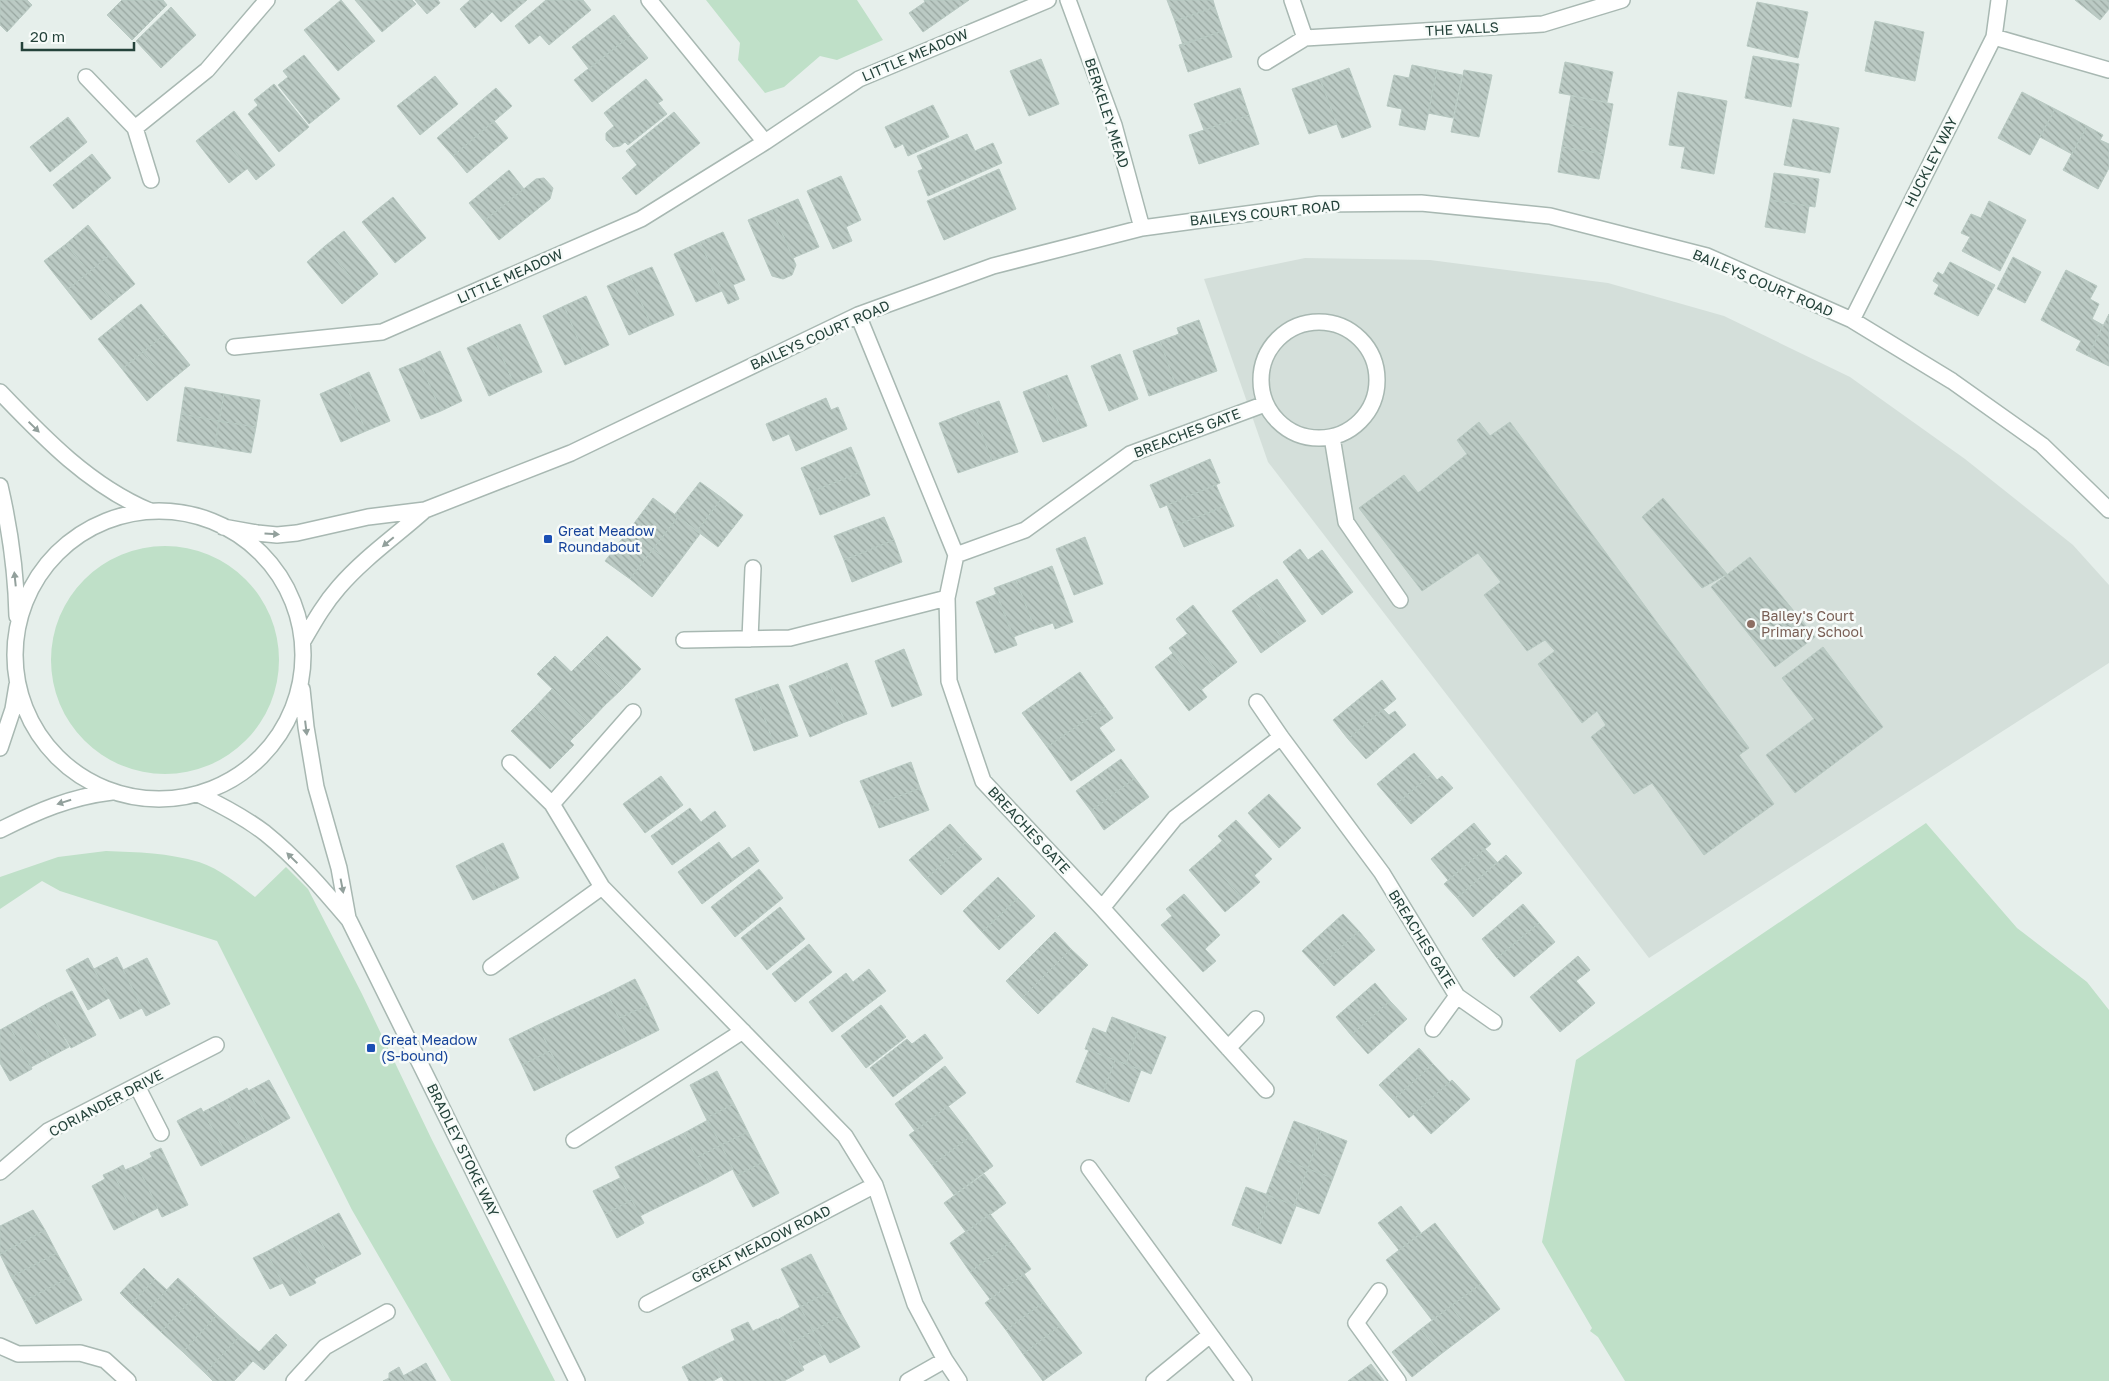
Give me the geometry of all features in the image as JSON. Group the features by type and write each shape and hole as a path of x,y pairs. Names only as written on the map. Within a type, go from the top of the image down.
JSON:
{"street":[{"path":"649,0 765,142"},
{"name":"LITTLE MEADOW","path":"234,347 382,332 641,219 765,142 858,79 1048,0"},
{"name":"BERKELEY MEAD","path":"1068,0 1114,125 1142,228"},
{"path":"1292,0 1305,38"},
{"name":"HUCKLEY WAY","path":"1852,320 1994,37 1998,0"},
{"name":"THE VALLS","path":"1266,62 1305,38 1543,24 1619,1"},
{"path":"135,128 206,70 257,4"},
{"path":"1994,37 2109,70"},
{"path":"86,77 135,128 152,180"},
{"name":"BAILEYS COURT ROAD","path":"223,527 270,534 296,533 368,517 425,510 571,453 858,315 993,266 1142,228 1320,204 1421,203 1550,216 1707,256 1852,320 1952,381 2042,445 2109,510"},
{"path":"858,315 956,555"},
{"path":"1318,322 1336,325 1353,333 1367,347 1375,364 1378,383 1373,402 1364,418 1349,430 1332,438 1312,438 1292,432 1277,420 1265,404 1261,385 1262,366 1270,349 1282,335 1299,325 1318,322"},
{"path":"0,392 29,422 83,471 130,503 150,511"},
{"name":"BREACHES GATE","path":"1265,404 1130,454 1025,530 956,555 947,598 949,681 983,781 1102,908 1266,1090"},
{"path":"1332,438 1346,522 1400,600"},
{"path":"0,486 11,544 16,591 17,628 14,657 17,685 30,720 51,751 79,775 112,792"},
{"name":"BAILEYS COURT ROAD","path":"302,641 321,610 339,587 369,557 425,510"},
{"path":"0,830 55,804 84,795 112,792 155,800 198,794 228,782 254,764 276,740 292,711 301,680 302,641 294,606 278,573 254,546 223,527 187,514 150,511 113,518 78,535 50,560 29,592 17,628"},
{"path":"750,639 753,568"},
{"path":"684,640 790,638 947,598"},
{"name":"BRADLEY STOKE WAY","path":"301,680 306,727 316,787 339,868 349,920"},
{"path":"0,748 13,709 17,685"},
{"name":"BREACHES GATE","path":"1257,702 1382,873 1457,996 1494,1022"},
{"path":"552,804 633,712"},
{"path":"1102,908 1175,818 1281,737"},
{"path":"510,763 552,804 602,887 845,1136 875,1185 915,1304 945,1360 959,1381"},
{"name":"BRADLEY STOKE WAY","path":"198,794 227,808 265,833 313,878 349,920 577,1381"},
{"path":"491,967 602,887"},
{"name":"BREACHES GATE","path":"1433,1029 1457,996"},
{"path":"1228,1048 1256,1019"},
{"path":"574,1140 743,1031"},
{"name":"CORIANDER DRIVE","path":"0,1172 48,1131 216,1045"},
{"path":"137,1086 161,1133"},
{"path":"1089,1168 1244,1381"},
{"name":"GREAT MEADOW ROAD","path":"647,1304 875,1185"},
{"path":"1379,1291 1356,1323 1398,1381"},
{"path":"294,1381 325,1347 387,1312"},
{"path":"1154,1381 1210,1335"},
{"path":"0,1346 18,1354 80,1353 105,1360 128,1381"},
{"path":"908,1381 945,1360"}],"shaded area":[{"name":"Bailey's Court Primary School","path":"1305,258 1430,260 1608,283 1724,316 1850,377 1965,459 2073,545 2109,585 2109,663 1649,958 1268,462 1204,279"}],"green space":[{"path":"706,0 857,0 883,40 837,60 820,56 784,87 765,93 738,60 740,43"},
{"path":"165,546 187,548 209,555 228,565 246,579 260,597 270,616 277,638 279,660 277,682 270,704 260,723 246,741 228,755 209,765 187,772 165,774 143,772 121,765 102,755 84,741 70,723 60,704 53,682 51,660 53,638 60,616 70,597 84,579 102,565 121,555 143,548"},
{"path":"1926,823 2017,928 2087,982 2109,1010 2109,1381 1625,1381 1598,1337 1590,1331 1592,1328 1542,1242 1576,1060"},
{"path":"106,851 165,855 199,862 221,873 255,897 286,867 308,889 362,994 432,1140 555,1381 451,1381 352,1210 217,941 60,891 42,881 0,909 0,877 58,857"}],"building":[{"path":"0,0 27,0 32,5 7,32 0,25"},
{"path":"122,0 163,0 167,5 132,40 107,15"},
{"path":"341,0 375,41 356,56 322,16"},
{"path":"355,0 412,0 416,4 382,32"},
{"path":"415,0 438,0 440,3 427,14"},
{"path":"470,0 527,0 501,22 492,12 475,28 460,9"},
{"path":"546,0 583,0 591,10 549,45 540,35 529,44 515,26"},
{"path":"924,0 969,0 923,32 909,13 925,2"},
{"path":"1167,0 1213,0 1215,7 1175,21"},
{"path":"2075,0 2109,0 2109,9 2100,20"},
{"path":"1757,2 1808,12 1798,58 1747,46"},
{"path":"171,7 196,35 161,68 136,41"},
{"path":"1215,7 1223,31 1183,45 1175,21"},
{"path":"614,15 630,36 589,69 572,47"},
{"path":"322,16 356,56 338,71 304,30"},
{"path":"1875,21 1924,32 1915,81 1865,71"},
{"path":"1223,31 1232,57 1188,72 1179,45"},
{"path":"630,36 648,58 592,102 574,80"},
{"path":"304,55 340,99 309,124 278,85 288,77 283,71"},
{"path":"1753,56 1799,64 1791,107 1745,98"},
{"path":"1041,59 1059,104 1029,116 1010,71"},
{"path":"1565,62 1613,72 1607,102 1559,93"},
{"path":"1412,65 1437,70 1425,130 1399,125 1402,109 1387,106 1394,75 1409,78"},
{"path":"1349,68 1371,127 1342,138 1320,79"},
{"path":"1437,70 1462,75 1453,118 1428,113"},
{"path":"1464,70 1492,75 1479,137 1451,132"},
{"path":"435,76 458,104 420,135 397,106"},
{"path":"646,79 663,100 658,103 667,114 628,145 625,142 620,146 613,147 606,140 606,133 614,126 604,113"},
{"path":"1320,79 1337,124 1309,134 1292,89"},
{"path":"274,84 309,127 279,152 248,114 258,105 254,100"},
{"path":"496,88 512,106 453,156 437,138"},
{"path":"1240,88 1249,115 1204,130 1194,104"},
{"path":"1678,92 1727,101 1714,174 1681,168 1685,147 1669,145"},
{"path":"2022,92 2055,109 2030,155 1998,138"},
{"path":"1571,96 1613,104 1608,132 1566,124"},
{"path":"933,105 949,137 908,156 903,144 895,148 885,127"},
{"path":"2055,109 2087,126 2072,154 2040,137"},
{"path":"234,111 275,165 256,180 215,126"},
{"path":"674,112 700,143 636,195 622,178 637,165 626,151"},
{"path":"1249,115 1259,144 1199,164 1189,135"},
{"path":"68,117 87,142 50,172 30,147"},
{"path":"1793,119 1839,128 1830,173 1784,165"},
{"path":"494,121 508,138 467,173 453,156"},
{"path":"1566,124 1608,132 1604,154 1562,147"},
{"path":"215,126 248,168 229,183 196,141"},
{"path":"2087,126 2103,135 2100,140 2109,144 2109,168 2098,189 2063,170"},
{"path":"967,134 975,151 993,143 1002,163 928,196 918,171 923,169 917,156"},
{"path":"1562,147 1604,154 1599,179 1558,172"},
{"path":"92,154 111,178 73,209 53,185"},
{"path":"999,169 1016,209 944,240 927,201"},
{"path":"509,170 524,189 484,221 469,203"},
{"path":"1774,173 1819,179 1815,207 1770,200"},
{"path":"841,176 861,220 846,227 852,241 833,249 807,191"},
{"path":"544,178 553,188 550,199 499,240 484,221 536,179"},
{"path":"393,197 426,238 395,263 362,222"},
{"path":"798,199 819,247 793,258 772,210"},
{"path":"1770,200 1809,206 1805,233 1765,227"},
{"path":"1989,201 2026,220 2000,271 1962,251 1970,237 1961,233 1971,214 1981,218"},
{"path":"772,210 796,265 792,275 783,279 772,276 748,220"},
{"path":"88,225 111,254 89,272 66,244"},
{"path":"344,231 378,274 360,289 325,246"},
{"path":"723,232 745,280 733,285 739,299 728,304 700,242"},
{"path":"700,242 722,291 696,302 674,254"},
{"path":"66,244 89,272 67,290 44,261"},
{"path":"325,246 360,289 342,304 307,262"},
{"path":"111,254 135,284 113,302 89,272"},
{"path":"2013,257 2041,272 2025,303 1997,289"},
{"path":"1950,262 1995,285 1978,316 1934,294 1939,285 1933,281 1938,272 1943,275"},
{"path":"652,267 674,315 651,325 630,276"},
{"path":"2066,270 2097,286 2090,299 2099,304 2092,319 2103,325 2088,356 2076,350 2081,341 2041,320"},
{"path":"89,272 113,302 91,320 67,290"},
{"path":"630,276 651,325 629,335 607,286"},
{"path":"586,296 609,345 585,356 564,306"},
{"path":"141,304 165,334 143,352 119,322"},
{"path":"564,306 585,356 565,365 543,316"},
{"path":"2109,314 2109,366 2088,356"},
{"path":"1199,320 1217,371 1176,386 1160,341 1179,334 1177,328"},
{"path":"119,322 143,352 122,369 98,339"},
{"path":"520,324 542,372 514,384 493,336"},
{"path":"165,334 190,365 168,383 143,352"},
{"path":"493,336 514,384 489,396 467,348"},
{"path":"1160,341 1176,386 1149,396 1133,351"},
{"path":"440,351 462,401 441,411 419,361"},
{"path":"143,352 168,383 147,401 122,369"},
{"path":"1120,354 1138,399 1109,411 1091,366"},
{"path":"419,361 441,411 421,419 399,369"},
{"path":"369,372 390,421 366,431 345,383"},
{"path":"1067,375 1087,426 1063,435 1044,384"},
{"path":"345,383 366,431 341,442 320,394"},
{"path":"1044,384 1063,435 1043,442 1023,392"},
{"path":"185,387 224,394 219,421 181,414"},
{"path":"224,394 260,400 256,427 219,421"},
{"path":"826,398 831,410 838,407 847,429 796,451 789,434 773,441 766,424"},
{"path":"999,401 1018,452 992,461 973,410"},
{"path":"973,410 992,461 958,473 939,423"},
{"path":"181,414 219,421 215,447 177,441"},
{"path":"219,421 256,427 251,453 215,447"},
{"path":"1479,422 1490,436 1510,422 1749,748 1739,755 1774,804 1704,855 1652,783 1634,794 1591,737 1606,725 1597,711 1582,723 1538,664 1555,651 1545,640 1527,651 1484,595 1501,582 1478,553 1422,591 1359,508 1404,475 1418,493 1467,454 1457,440"},
{"path":"851,447 861,472 811,492 801,468"},
{"path":"1210,459 1220,483 1160,508 1150,485"},
{"path":"861,472 870,495 820,515 811,492"},
{"path":"700,482 722,498 697,531 675,514"},
{"path":"1216,485 1225,506 1175,526 1167,505"},
{"path":"653,498 678,517 653,549 629,530"},
{"path":"722,498 743,515 718,547 697,531"},
{"path":"1663,498 1727,574 1702,588 1642,517"},
{"path":"1225,506 1234,526 1184,547 1175,526"},
{"path":"678,517 700,534 676,566 653,549"},
{"path":"884,517 894,540 844,560 834,536"},
{"path":"629,530 653,549 630,579 605,561"},
{"path":"1085,537 1103,584 1074,595 1056,549"},
{"path":"894,540 902,562 852,582 844,560"},
{"path":"653,549 676,566 652,597 630,579"},
{"path":"1300,549 1308,560 1322,550 1353,592 1322,615 1283,562"},
{"path":"1750,557 1815,637 1775,667 1711,587"},
{"path":"1052,566 1073,622 1055,629 1053,623 1035,629 1016,580"},
{"path":"1277,579 1306,621 1282,638 1252,596"},
{"path":"1016,580 1035,629 1013,637 994,588"},
{"path":"997,594 1017,645 995,653 976,602"},
{"path":"1252,596 1282,638 1261,653 1232,611"},
{"path":"1193,605 1237,662 1220,675 1176,619"},
{"path":"1187,634 1220,675 1201,690 1169,648"},
{"path":"607,636 641,669 622,689 588,655"},
{"path":"1823,647 1883,727 1795,793 1766,755 1814,719 1782,678"},
{"path":"904,649 922,695 892,707 875,661"},
{"path":"1173,653 1207,697 1189,711 1155,667"},
{"path":"588,655 622,689 605,705 571,672"},
{"path":"555,656 605,705 588,723 537,674"},
{"path":"847,663 867,714 845,722 825,672"},
{"path":"825,672 845,722 810,737 789,686"},
{"path":"1080,672 1105,707 1047,747 1022,713"},
{"path":"1382,680 1396,699 1348,739 1333,720"},
{"path":"778,684 798,736 774,744 755,692"},
{"path":"552,689 588,723 570,741 535,707"},
{"path":"755,692 774,744 754,751 735,699"},
{"path":"535,707 574,745 550,769 511,731"},
{"path":"1105,707 1113,718 1099,728 1115,750 1071,781 1047,747"},
{"path":"1383,709 1389,715 1395,711 1406,725 1366,759 1348,739"},
{"path":"1414,753 1432,774 1395,805 1377,784"},
{"path":"1121,759 1135,778 1091,811 1076,791"},
{"path":"911,762 920,788 871,807 860,781"},
{"path":"1432,774 1437,780 1442,776 1453,788 1411,824 1395,805"},
{"path":"661,776 683,805 645,833 623,804"},
{"path":"1135,778 1149,797 1104,830 1091,811"},
{"path":"920,788 929,810 879,828 871,807"},
{"path":"1269,794 1301,828 1279,848 1248,813"},
{"path":"690,808 701,822 715,811 726,826 672,865 651,836"},
{"path":"1236,820 1272,859 1254,876 1218,836"},
{"path":"1474,823 1491,844 1448,880 1431,859"},
{"path":"950,824 966,842 926,879 909,860"},
{"path":"1222,841 1260,882 1242,898 1205,856"},
{"path":"719,842 732,859 749,847 759,861 702,904 678,872"},
{"path":"966,842 982,859 941,895 926,879"},
{"path":"503,843 519,878 496,889 480,854"},
{"path":"1485,849 1497,862 1457,898 1444,884"},
{"path":"480,854 496,889 473,900 456,866"},
{"path":"1506,855 1522,873 1473,917 1457,898"},
{"path":"1205,856 1242,898 1225,912 1189,870"},
{"path":"759,869 783,898 735,937 711,907"},
{"path":"998,877 1018,898 982,932 963,911"},
{"path":"1184,894 1220,935 1205,949 1216,961 1203,972 1161,925 1172,916 1166,909"},
{"path":"1018,898 1035,916 999,950 982,932"},
{"path":"1523,904 1539,923 1497,958 1482,939"},
{"path":"780,907 805,939 767,970 741,938"},
{"path":"1343,914 1359,931 1318,968 1302,951"},
{"path":"1539,923 1555,942 1514,977 1497,958"},
{"path":"1359,931 1375,950 1334,986 1318,968"},
{"path":"1055,932 1071,949 1022,998 1006,981"},
{"path":"809,944 832,972 795,1002 772,974"},
{"path":"1071,949 1088,965 1038,1014 1022,998"},
{"path":"1578,956 1590,970 1576,981 1595,1003 1560,1032 1530,997"},
{"path":"117,957 142,1008 120,1019 94,969"},
{"path":"88,958 109,998 88,1010 66,970"},
{"path":"147,958 170,1004 146,1016 123,970"},
{"path":"869,969 886,991 832,1032 809,1002 846,973 853,982"},
{"path":"635,979 648,1005 619,1018 607,993"},
{"path":"1375,983 1390,1001 1351,1035 1336,1017"},
{"path":"72,991 96,1035 71,1048 46,1004"},
{"path":"607,993 631,1044 563,1077 538,1025"},
{"path":"1390,1001 1407,1019 1368,1054 1351,1035"},
{"path":"46,1004 69,1047 50,1057 27,1015"},
{"path":"648,1005 659,1030 631,1044 619,1018"},
{"path":"881,1005 906,1037 866,1068 841,1036"},
{"path":"27,1015 50,1057 31,1067 9,1025"},
{"path":"1112,1017 1139,1027 1126,1064 1085,1049 1093,1028 1106,1033"},
{"path":"9,1025 32,1069 10,1081 0,1063 0,1030"},
{"path":"538,1025 550,1051 522,1065 509,1039"},
{"path":"1139,1027 1166,1037 1151,1074 1126,1064"},
{"path":"925,1034 943,1058 893,1097 870,1068 907,1039 912,1044"},
{"path":"1419,1048 1433,1064 1393,1100 1379,1085"},
{"path":"1089,1050 1115,1060 1103,1092 1076,1082"},
{"path":"550,1051 563,1077 534,1091 522,1065"},
{"path":"1115,1060 1141,1070 1129,1102 1103,1092"},
{"path":"1433,1064 1450,1082 1409,1118 1393,1100"},
{"path":"945,1066 966,1093 915,1131 895,1104"},
{"path":"717,1071 734,1104 706,1118 690,1085"},
{"path":"269,1080 290,1118 269,1130 248,1091"},
{"path":"1452,1080 1470,1099 1431,1134 1413,1114"},
{"path":"247,1088 269,1130 248,1141 226,1100"},
{"path":"226,1100 248,1141 226,1153 203,1112"},
{"path":"734,1104 748,1132 721,1145 706,1118"},
{"path":"948,1106 971,1136 932,1165 909,1135"},
{"path":"201,1108 226,1153 201,1166 177,1121"},
{"path":"708,1120 721,1145 696,1158 684,1133"},
{"path":"1294,1121 1321,1131 1308,1169 1280,1158"},
{"path":"1321,1131 1347,1141 1333,1178 1308,1169"},
{"path":"748,1132 763,1162 736,1176 721,1145"},
{"path":"684,1133 709,1182 640,1216 615,1167"},
{"path":"971,1136 993,1166 954,1195 932,1165"},
{"path":"721,1145 733,1169 709,1182 696,1158"},
{"path":"161,1148 188,1205 162,1217 137,1165 152,1157 150,1153"},
{"path":"1280,1158 1308,1169 1294,1205 1266,1195"},
{"path":"763,1162 779,1193 753,1207 736,1176"},
{"path":"123,1165 125,1170 137,1165 158,1208 136,1219 112,1171"},
{"path":"1308,1169 1333,1178 1319,1214 1294,1205"},
{"path":"112,1171 136,1219 114,1230 92,1186 105,1179 103,1175"},
{"path":"984,1174 1006,1203 966,1232 944,1203"},
{"path":"620,1178 632,1200 605,1214 593,1191"},
{"path":"1246,1187 1271,1196 1256,1234 1232,1225"},
{"path":"1271,1196 1296,1206 1281,1244 1256,1234"},
{"path":"632,1200 644,1223 617,1238 605,1214"},
{"path":"1401,1206 1421,1233 1399,1250 1378,1223"},
{"path":"33,1210 45,1230 0,1254 0,1226"},
{"path":"339,1213 361,1254 335,1268 313,1227"},
{"path":"990,1214 1011,1242 970,1272 950,1243"},
{"path":"1435,1223 1481,1284 1432,1320 1386,1260"},
{"path":"313,1227 335,1268 314,1279 292,1238"},
{"path":"45,1230 57,1253 11,1277 0,1254"},
{"path":"292,1238 316,1283 290,1296 266,1252"},
{"path":"1011,1242 1031,1269 990,1299 970,1272"},
{"path":"266,1252 283,1283 270,1289 253,1258"},
{"path":"57,1253 70,1277 24,1301 11,1277"},
{"path":"811,1254 830,1291 800,1307 781,1269"},
{"path":"144,1268 155,1279 131,1304 120,1293"},
{"path":"1024,1274 1044,1302 1006,1330 985,1303"},
{"path":"70,1277 82,1300 36,1324 24,1301"},
{"path":"178,1278 196,1295 161,1332 143,1315"},
{"path":"155,1279 167,1290 143,1315 131,1304"},
{"path":"1481,1284 1500,1309 1470,1332 1451,1306"},
{"path":"830,1291 842,1315 813,1331 800,1307"},
{"path":"196,1295 217,1315 183,1352 161,1332"},
{"path":"1044,1302 1061,1325 1023,1354 1006,1330"},
{"path":"1451,1306 1470,1332 1441,1354 1421,1329"},
{"path":"800,1307 813,1331 790,1344 777,1320"},
{"path":"217,1315 240,1336 205,1373 183,1352"},
{"path":"842,1315 860,1347 830,1363 813,1331"},
{"path":"777,1319 804,1370 784,1381 724,1381 709,1353 735,1340 731,1330 748,1322 753,1331"},
{"path":"1061,1325 1082,1353 1043,1381 1023,1354"},
{"path":"1421,1329 1441,1354 1412,1377 1392,1352"},
{"path":"813,1331 825,1354 802,1366 790,1344"},
{"path":"276,1334 287,1345 264,1370 253,1361 234,1381 213,1381 205,1373 240,1336 259,1352"},
{"path":"709,1353 722,1376 713,1381 689,1381 682,1367"},
{"path":"426,1363 436,1381 406,1381 403,1376"},
{"path":"1371,1364 1384,1381 1348,1381"},
{"path":"399,1367 406,1381 383,1381 389,1378 389,1373"}],"place":[{"name":"Great Meadow Roundabout","path":"548,539"},
{"name":"Bailey's Court Primary School","path":"1751,624"},
{"name":"Great Meadow (S-bound)","path":"371,1048"}]}
